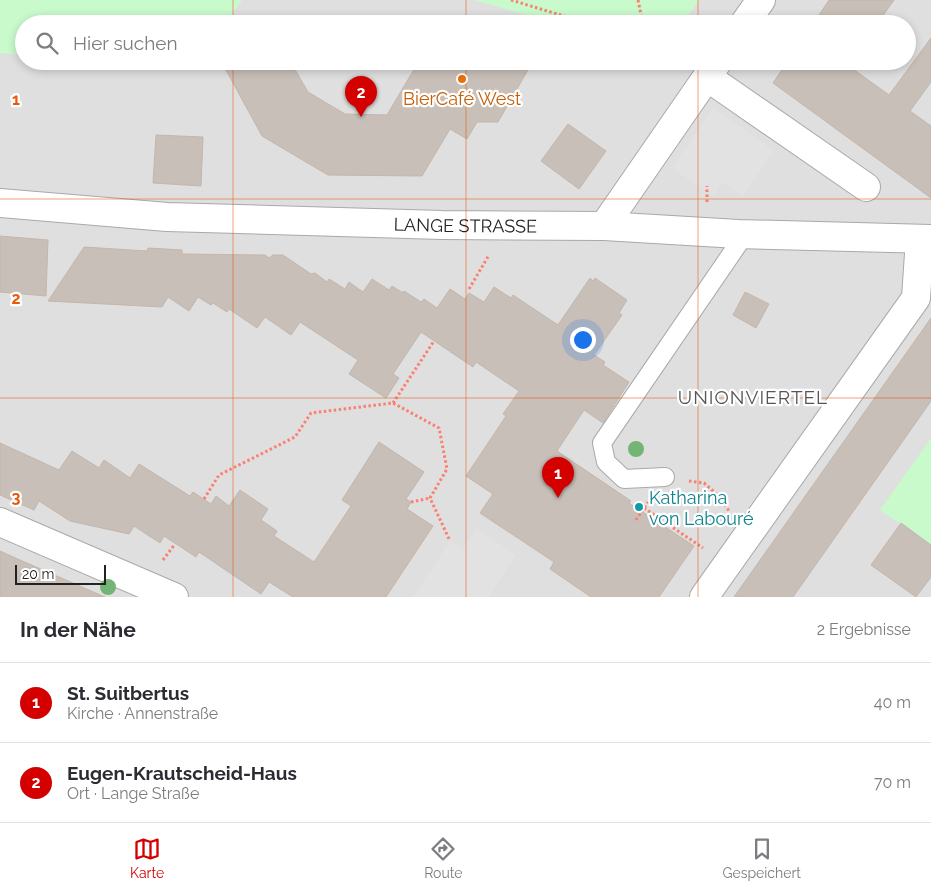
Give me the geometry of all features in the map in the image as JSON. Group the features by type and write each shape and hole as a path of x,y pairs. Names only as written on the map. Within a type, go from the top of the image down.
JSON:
{"street":[{"path":"750,15 760,0"},
{"path":"604,226 712,70"},
{"path":"714,70 866,187"},
{"name":"LANGE STRASSE","path":"0,203 167,217 508,226 604,226 745,234 925,239"},
{"path":"704,597 916,298 925,239"},
{"path":"0,522 174,597"}],"lane":[{"path":"665,477 624,479 606,462 602,443 745,234"}],"path":[{"path":"511,0 560,15"},
{"path":"638,0 641,15"},
{"path":"468,289 508,226"},
{"path":"393,403 434,341"},
{"path":"204,499 219,475 295,437 310,413 393,403 439,428 447,469 430,498 411,502"},
{"path":"665,477 704,483 720,497 730,512 753,528"},
{"path":"430,498 450,541"},
{"path":"644,508 706,550"}],"shaded area":[{"path":"0,0 931,0 931,597 0,597"},
{"path":"713,108 774,151 743,196 723,182 713,196 672,168"},
{"path":"476,528 516,555 489,597 413,597 450,541 463,549"}],"green space":[{"path":"0,0 242,0 231,15 15,15 15,54 0,53"},
{"path":"474,0 699,0 688,15 526,15"},
{"path":"931,438 931,545 880,510"}],"building":[{"path":"829,0 894,0 883,15 819,15"},
{"path":"931,38 931,82 910,111 931,126 931,198 773,83 782,70 854,70 889,95 907,70 916,70 916,58"},
{"path":"226,70 295,70 308,92 345,114 387,115 414,70 528,70 498,122 477,122 467,139 450,129 422,176 328,175 262,136"},
{"path":"568,124 606,151 579,189 541,161"},
{"path":"156,135 203,137 201,186 153,183"},
{"path":"0,236 48,240 46,296 0,292"},
{"path":"84,247 147,251 148,248 182,250 182,254 265,255 269,258 273,255 283,255 311,274 315,273 327,282 329,279 345,289 349,282 363,292 372,279 389,290 392,286 421,302 424,299 437,308 450,289 465,299 469,293 484,302 494,287 511,298 513,295 558,325 590,278 593,281 595,278 627,300 619,313 622,315 594,355 605,362 603,365 629,382 603,423 584,410 557,451 631,501 629,503 694,546 659,597 591,597 550,569 554,562 480,513 493,494 466,476 506,416 503,414 519,391 476,362 473,367 421,332 393,374 399,378 386,398 349,374 358,360 300,322 291,335 265,317 257,328 229,309 227,312 213,303 211,305 198,297 189,311 168,297 162,307 48,301"},
{"path":"745,292 769,304 756,328 733,315"},
{"path":"931,318 931,401 793,597 734,597"},
{"path":"379,442 424,472 406,499 411,502 407,509 433,526 386,597 293,597 269,582 261,594 199,552 196,557 164,536 160,543 134,526 129,534 70,521 39,501 34,510 0,495 0,443 59,470 72,451 99,468 104,460 130,478 139,464 190,496 193,492 211,504 216,496 229,506 240,490 268,509 261,520 277,531 274,536 314,562 351,506 342,500"},
{"path":"901,523 931,545 931,577 916,597 871,565"},
{"path":"0,551 20,560 105,597 0,597"}],"place":[{"name":"BierCafé West","path":"462,79"},
{"name":"Eugen-Krautscheid-Haus","path":"361,117"},
{"name":"St. Suitbertus","path":"558,498"},
{"name":"Katharina von Labouré","path":"639,507"}],"district":[{"name":"UNIONVIERTEL","path":"753,397"}]}
